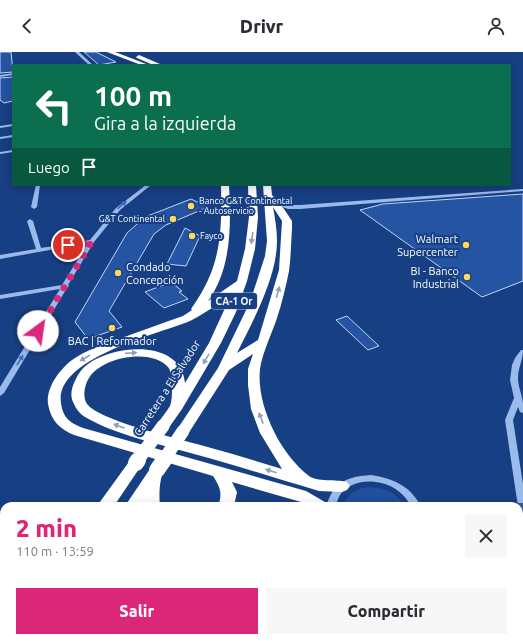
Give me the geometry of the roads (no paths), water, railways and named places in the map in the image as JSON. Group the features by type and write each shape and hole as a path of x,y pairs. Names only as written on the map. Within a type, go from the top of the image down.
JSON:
{"highway":[{"path":"110,52 143,64"},
{"path":"124,52 155,64"},
{"path":"187,318 205,300 211,289 220,260 226,233 225,186"},
{"name":"Carretera a El Salvador","path":"108,502 177,406 213,348 241,283 250,254 254,222 252,186"},
{"name":"CA-1 Or","path":"136,502 224,368 256,302 270,256 272,240 271,200 267,186"},
{"path":"271,200 287,220 284,270 264,341 254,369 254,385 258,409 267,433 290,469 308,482"},
{"path":"241,283 213,304 187,318 91,354 75,364 57,386 54,400 56,412 67,427 79,432 306,497 314,502"},
{"path":"224,368 264,341"},
{"path":"177,406 179,386 176,369 170,362 158,356 145,353 128,353 111,357 94,365 82,376 78,388 78,397 83,408 98,418 128,429 308,482 325,486 342,486"},
{"path":"152,502 151,494 156,472"},
{"path":"218,472 228,488 229,498 228,502"}],"street":[{"path":"77,52 91,64"},
{"path":"0,76 12,74"},
{"path":"0,128 12,125"},
{"path":"0,138 12,136"},
{"path":"0,153 12,151"},
{"path":"34,207 38,186"},
{"path":"1,391 92,241 118,209 148,186"},
{"path":"271,200 288,206 300,207 523,190"},
{"path":"284,216 300,207"},
{"path":"30,221 39,250"},
{"path":"0,257 92,241"},
{"path":"0,297 66,286"},
{"path":"523,352 515,364 514,385 517,399 523,410"},
{"path":"517,399 509,420 521,500"},
{"path":"332,502 336,492 342,486 351,481 362,478 374,478 398,486 407,492 413,502"}],"place":[{"name":"Banco G&T Continental - Autoservicio","path":"191,206"},
{"name":"G&T Continental","path":"173,219"},
{"name":"Fayco","path":"192,236"},
{"name":"Walmart Supercenter","path":"466,245"},
{"name":"Condado Concepción","path":"118,273"},
{"name":"BI - Banco Industrial","path":"467,277"},
{"name":"BAC | Reformador","path":"112,328"}]}
